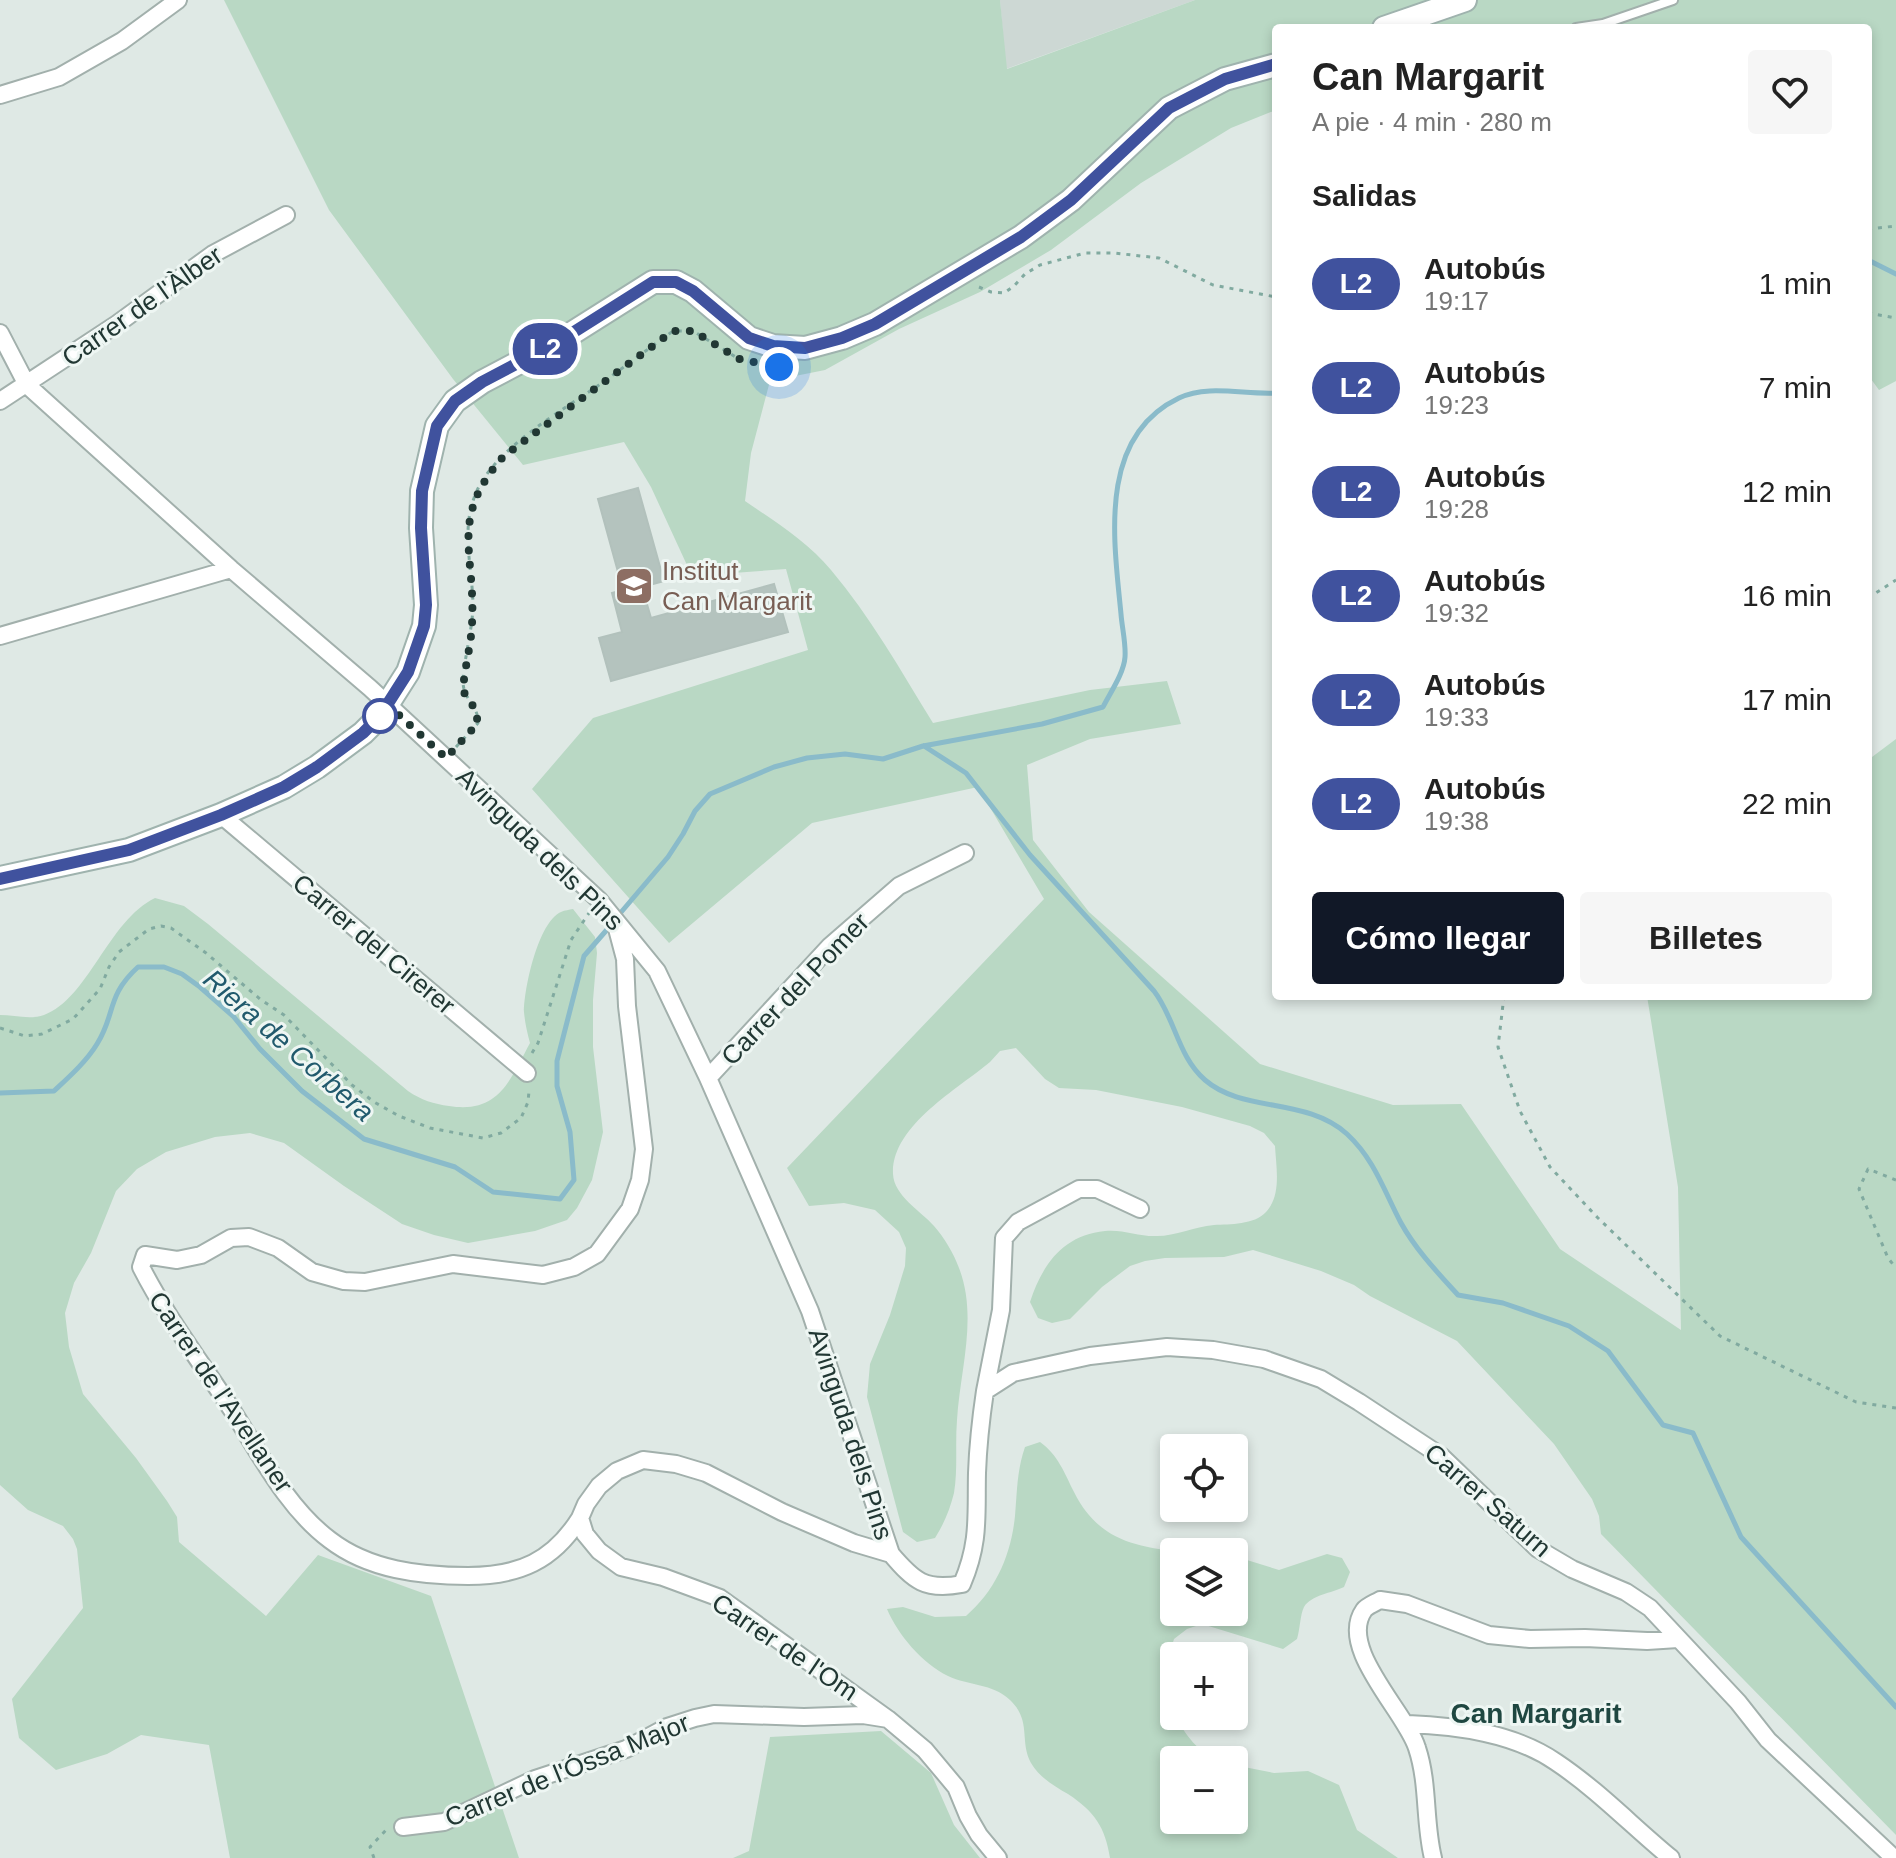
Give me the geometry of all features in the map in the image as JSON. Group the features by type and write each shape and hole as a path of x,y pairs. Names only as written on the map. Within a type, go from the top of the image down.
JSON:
{"street":[{"path":"0,95 59,77 122,41 178,0"},
{"path":"1402,24 1428,18 1465,0"},
{"path":"0,878 129,850 221,815 284,787 363,733 388,705 408,672 424,626 422,491 437,426 455,401 482,382 558,342 653,282 676,282 693,291 749,338 790,349 816,347 875,324 1021,237 1071,200 1169,108 1225,79 1272,66"},
{"name":"Carrer de l'Àlber","path":"0,401 213,254 286,215"},
{"name":"Avinguda dels Pins","path":"0,333 27,385 388,705 599,900 657,971 708,1078 810,1311 891,1554"},
{"path":"0,636 231,569"},
{"name":"Carrer del Cirerer","path":"221,815 527,1073"},
{"name":"Carrer del Pomer","path":"708,1078 830,946 899,886 965,853"},
{"name":"Carrer de l'Avellaner","path":"580,1518 565,1542 543,1558 511,1571 478,1576 433,1576 361,1559 330,1541 311,1524 275,1478 230,1406 187,1346 141,1267 145,1255 161,1255 177,1260 201,1255 231,1238 249,1237 278,1248 312,1272 344,1281 365,1282 453,1264 543,1275 574,1267 597,1254 630,1209 640,1180 644,1149 627,1006 625,959 613,915"},
{"path":"580,1518 599,1486 617,1471 643,1460 676,1464 706,1473 825,1531 891,1554 911,1578 940,1588 962,1584 971,1564 978,1531 977,1473 985,1391 1001,1310 1004,1238 1018,1222 1079,1189 1097,1189 1140,1209"},
{"name":"Carrer Saturn","path":"985,1391 1013,1373 1090,1356 1167,1347 1213,1350 1264,1359 1321,1379 1441,1456 1538,1549 1572,1569 1626,1592 1650,1608 1738,1702 1768,1740 1894,1858"},
{"name":"Carrer de l'Om","path":"580,1518 585,1534 599,1551 621,1567 663,1577 720,1598 888,1719"},
{"path":"1433,1858 1427,1789 1418,1749 1408,1724 1386,1697 1364,1659 1358,1629 1365,1610 1380,1600 1407,1604 1489,1635 1530,1639 1678,1639"},
{"name":"Carrer de l'Óssa Major","path":"403,1827 444,1822 535,1779 626,1749 667,1727 695,1718 714,1714 863,1715 888,1719"},
{"path":"888,1719 925,1750 956,1787 979,1835 998,1858"},
{"path":"1408,1724 1451,1726 1489,1734 1528,1747 1554,1760 1609,1802 1671,1858"}],"lane":[{"path":"1603,24 1673,0"}],"path":[{"path":"1872,229 1896,226"},
{"path":"967,271 980,287 1004,293 1040,265 1065,257 1085,253 1144,256 1173,264 1213,285 1272,296"},
{"path":"1872,314 1896,318"},
{"path":"446,758 478,723 475,709 463,691 463,676 472,628 469,521 474,498 485,476 527,436 673,331 693,331 739,359 769,366"},
{"path":"1872,595 1896,580"},
{"path":"0,1028 25,1036 42,1034 73,1019 100,989 119,952 149,929 161,926 171,928 284,1015 352,1085 374,1102 430,1128 483,1138 501,1133 521,1118 528,1102 529,1056 538,1043 571,940 599,900"},
{"path":"1504,1000 1498,1047 1520,1111 1550,1167 1608,1228 1720,1336 1856,1402 1896,1408"},
{"path":"1896,1180 1868,1169 1859,1189 1888,1258 1896,1268"},
{"path":"374,1858 370,1847 386,1829 403,1827"}],"shaded area":[{"path":"1000,0 1195,0 1006,69"}],"green space":[{"path":"224,0 1000,0 1007,69 1195,0 1896,0 1896,381 1879,390 1872,380 1872,24 1272,24 1272,112 1231,128 1141,183 1051,250 980,292 899,329 825,370 770,381 751,453 745,501 801,541 831,570 872,625 933,723 1090,690 1167,681 1181,724 1090,739 1027,765 1033,840 1089,912 1260,1064 1393,1105 1461,1104 1560,1249 1681,1330 1678,1187 1648,1000 1872,1000 1872,757 1896,739 1896,1835 1601,1534 1599,1516 1592,1499 1554,1444 1457,1341 1354,1285 1321,1271 1253,1250 1224,1257 1145,1261 1130,1266 1102,1287 1070,1319 1052,1323 1038,1318 1030,1302 1035,1288 1056,1254 1077,1239 1111,1231 1161,1236 1206,1226 1242,1223 1261,1216 1271,1205 1276,1189 1275,1146 1264,1133 1250,1126 1182,1107 1096,1090 1059,1088 1045,1079 1016,1048 1000,1051 929,1110 903,1140 895,1157 893,1174 898,1189 941,1235 959,1268 968,1324 957,1420 954,1493 935,1538 917,1542 903,1532 867,1397 870,1364 890,1315 905,1266 906,1248 899,1232 875,1210 844,1203 809,1206 787,1168 1044,899 978,787 812,823 669,943 532,789 593,718 808,650 786,569 692,576 651,487 624,442 523,465 453,379 329,210"},
{"path":"155,898 184,906 208,924 408,1091 428,1101 449,1106 480,1105 501,1091 516,1070 530,1043 524,1012 530,973 539,942 553,918 573,909 595,937 593,1047 603,1132 592,1180 567,1220 535,1231 468,1243 434,1235 402,1224 284,1143 250,1133 215,1137 166,1152 137,1169 116,1191 91,1253 74,1283 65,1313 69,1347 83,1394 167,1501 177,1517 179,1542 266,1616 318,1555 431,1596 519,1858 230,1858 209,1745 141,1735 107,1754 56,1770 19,1738 12,1699 83,1608 77,1549 73,1539 63,1526 28,1510 0,1485 0,1015 39,1016 59,1006 86,977 124,924"},
{"path":"1040,1442 1046,1447 1056,1458 1084,1508 1106,1531 1134,1543 1160,1549 1160,1626 1196,1626 1187,1629 1173,1642 1160,1642 1160,1730 1184,1730 1196,1746 1160,1746 1160,1834 1248,1834 1248,1768 1274,1773 1308,1771 1339,1785 1357,1830 1398,1858 1110,1858 1102,1829 1092,1814 1034,1768 1026,1747 1021,1716 1010,1700 996,1690 948,1676 929,1664 912,1647 887,1609 903,1607 935,1617 966,1616 977,1606 994,1583 1006,1558 1025,1447"},
{"path":"1327,1554 1342,1558 1350,1572 1344,1587 1307,1603 1297,1639 1283,1649 1208,1626 1248,1626 1248,1560 1279,1570"},
{"path":"881,1731 931,1773 954,1825 980,1858 733,1858 749,1851 770,1737"}],"building":[{"name":"Institut Can Margarit","path":"638,488 664,581 642,587 651,618 774,584 788,632 611,681 599,638 622,632 612,593 623,590 598,499"}],"waterway":[{"name":"Riera de Corbera","path":"1872,262 1896,274"},
{"name":"Riera de Corbera","path":"617,917 668,857 695,811 710,794 774,767 807,758 845,754 883,759 923,746 1042,724 1103,707 1125,657 1115,524 1123,464 1134,438 1153,415 1190,394 1214,391 1272,393"},
{"path":"924,746 966,773 1030,855 1154,991 1189,1060 1205,1080 1237,1097 1294,1109 1331,1122 1357,1144 1372,1165 1413,1242 1458,1295 1503,1303 1569,1326 1608,1351 1663,1425 1693,1433 1741,1537 1896,1707"},
{"name":"Riera de Corbera","path":"0,1093 54,1091 83,1063 97,1044 116,996 128,977 138,967 164,967 182,974 200,987 233,1016 260,1049 302,1091 364,1139 455,1167 493,1192 560,1199 574,1180 570,1132 557,1086 557,1061 584,956 611,925"}],"bus line":[{"name":"L2","path":"0,879 129,850 221,815 284,787 317,767 363,733 380,716 408,672 424,626 422,491 437,426 455,401 482,382 558,342 653,282 676,282 693,291 749,338 773,346 790,349 816,347 842,338 875,324 1021,237 1071,200 1169,108 1187,96 1225,79 1272,65"}],"place":[{"name":"Institut Can Margarit","path":"634,586"}],"district":[{"name":"Can Margarit","path":"1536,1713"}],"route":[{"path":"380,716 388,705 446,758 478,723 475,709 463,691 473,601 469,571 469,521 474,498 485,476 504,456 527,436 673,331 693,331 739,359 779,367"}]}
